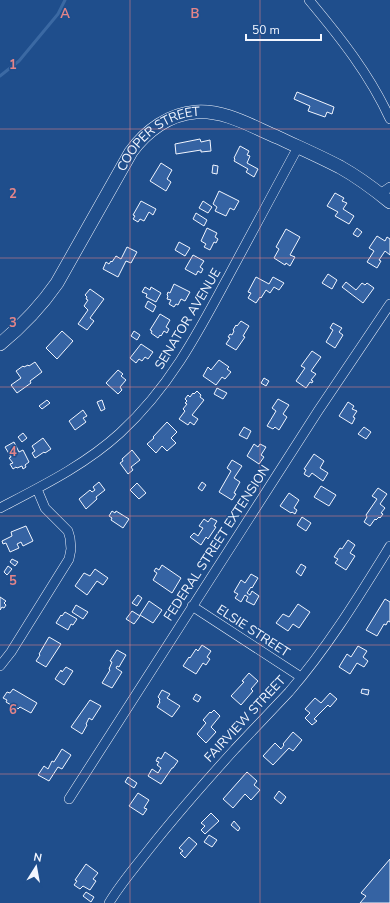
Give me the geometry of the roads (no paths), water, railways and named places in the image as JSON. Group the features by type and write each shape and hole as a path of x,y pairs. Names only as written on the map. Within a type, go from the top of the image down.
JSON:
{"street":[{"path":"309,0 369,79 390,119"},
{"name":"COOPER STREET","path":"0,344 28,319 50,293 131,152 144,136 157,126 172,118 190,113 202,112 215,113 234,118 340,167 387,194"},
{"name":"SENATOR AVENUE","path":"0,508 84,461 108,443 138,415 165,383 184,356 202,325 298,147"},
{"name":"FEDERAL STREET EXTENSION","path":"69,799 318,411 390,304"},
{"path":"0,666 11,652 69,559 71,552 68,531 45,508 36,489"},
{"name":"FAIRVIEW STREET","path":"109,903 127,876 183,808 301,677 328,642 390,546"},
{"name":"ELSIE STREET","path":"192,606 301,677"}],"waterway":[{"path":"0,76 19,61 58,14 65,0"}]}
